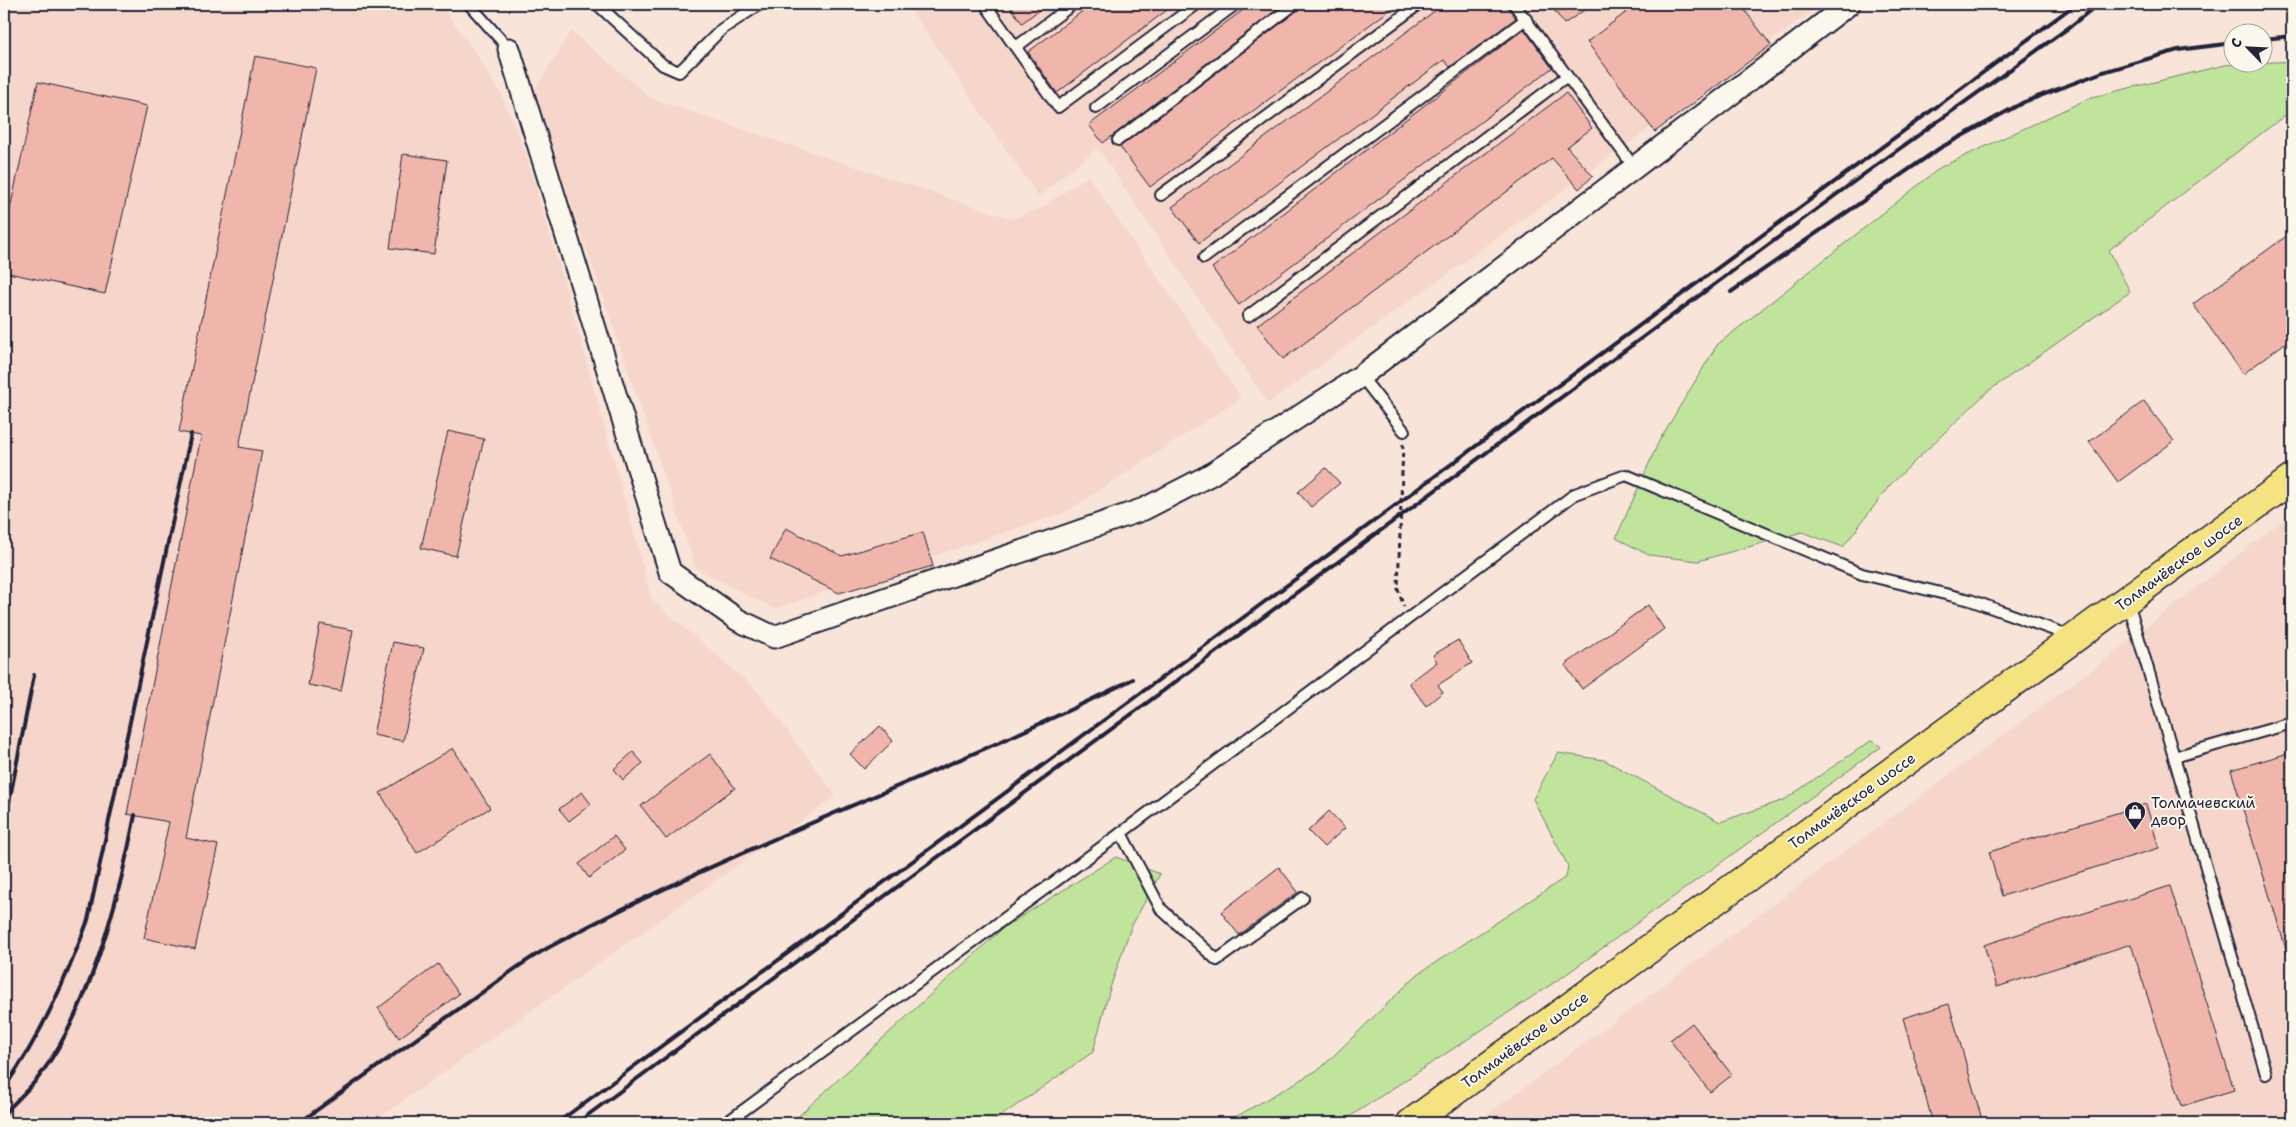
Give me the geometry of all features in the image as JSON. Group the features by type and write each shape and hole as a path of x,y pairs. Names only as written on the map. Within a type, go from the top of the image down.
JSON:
{"main road":[{"name":"Толмачёвское шоссе","path":"1411,1123 2128,602 2292,479"}],"street":[{"path":"509,49 670,572 738,620 774,637 1144,509 1210,475 1361,376 1848,4"}],"lane":[{"path":"469,4 509,49"},
{"path":"597,4 663,65 679,72 722,29 753,5"},
{"path":"985,4 1058,107 1197,4"},
{"path":"1016,47 1074,4"},
{"path":"1096,108 1236,4"},
{"path":"1118,140 1295,4"},
{"path":"1161,195 1419,4"},
{"path":"1514,4 1634,167"},
{"path":"1204,258 1526,19"},
{"path":"1248,316 1567,76"},
{"path":"1361,376 1404,431"},
{"path":"726,1123 1121,833 1575,494 1626,475 1862,574 1970,600 2077,638"},
{"path":"2128,602 2266,1074"},
{"path":"2174,757 2292,723"},
{"path":"1121,833 1161,909 1216,960 1303,898"}],"path":[{"path":"1404,431 1398,589 1408,619"}],"shaded area":[{"path":"4,4 436,4 444,10 475,52 501,94 525,151 573,313 652,600 756,689 836,796 372,1123 4,1123"},
{"path":"907,4 1822,4 1268,403 1098,148 1038,196"},
{"path":"571,31 652,99 1012,219 1041,208 1088,176 1241,398 1066,512 774,609 696,568 533,93"},
{"path":"2292,513 2292,1123 1476,1123 2097,666"}],"green space":[{"path":"2292,61 2292,110 2109,250 2130,292 1987,392 1890,485 1843,547 1802,532 1698,561 1649,555 1616,538 1659,441 1717,345 1941,167 2092,97 2224,65 2224,72 2274,72 2274,62"},
{"path":"1872,740 1881,747 1561,978 1340,1123 1225,1123 1321,1068 1418,974 1566,877 1568,866 1533,799 1558,753 1604,760 1720,822 1784,800"},
{"path":"1116,857 1160,874 1131,927 1110,988 1093,1052 991,1123 791,1123 1003,928"}],"building":[{"path":"1008,4 1047,4 1022,23"},
{"path":"1092,4 1175,4 1057,93 1028,52"},
{"path":"1251,4 1284,4 1103,143 1089,125"},
{"path":"1302,4 1398,4 1150,187 1120,147 1299,9"},
{"path":"1444,4 1505,4 1516,18 1450,67 1444,60 1199,243 1172,207"},
{"path":"1550,4 1593,4 1564,24"},
{"path":"1637,4 1740,4 1771,45 1655,132 1587,42"},
{"path":"1524,29 1552,68 1239,305 1212,268"},
{"path":"255,56 316,68 239,447 262,451 186,838 218,845 195,949 144,938 169,822 127,814 201,436 179,432"},
{"path":"38,82 147,106 105,294 4,272 4,236"},
{"path":"1566,93 1592,128 1567,147 1593,176 1579,189 1552,158 1283,359 1257,325"},
{"path":"403,154 447,160 434,254 390,248"},
{"path":"2292,232 2292,338 2243,374 2193,304"},
{"path":"2144,401 2174,441 2118,482 2089,442"},
{"path":"448,431 484,439 456,556 421,548"},
{"path":"1326,468 1340,483 1311,507 1298,492"},
{"path":"786,528 842,556 923,532 933,566 839,593 770,559"},
{"path":"1648,605 1664,629 1582,689 1565,665"},
{"path":"320,624 353,630 341,691 308,685"},
{"path":"1458,640 1472,663 1438,685 1443,692 1426,706 1409,683 1437,662 1433,655"},
{"path":"393,642 424,648 403,741 373,735"},
{"path":"880,726 893,741 864,769 850,754"},
{"path":"453,748 490,808 417,853 380,793"},
{"path":"633,752 643,763 623,780 614,769"},
{"path":"2292,752 2292,958 2289,959 2231,770"},
{"path":"710,754 735,788 666,839 641,806"},
{"path":"582,792 591,804 569,821 559,809"},
{"path":"2146,804 2159,848 2002,896 1989,852"},
{"path":"1329,811 1345,828 1324,847 1308,831"},
{"path":"614,836 625,850 589,878 579,864"},
{"path":"1279,867 1298,892 1239,935 1221,912"},
{"path":"2170,886 2234,1090 2182,1106 2131,944 1997,987 1984,945"},
{"path":"438,964 459,994 399,1038 378,1008"},
{"path":"1949,1004 1983,1123 1933,1123 1903,1018"},
{"path":"1692,1023 1732,1075 1710,1092 1670,1040"}],"railway":[{"path":"557,1123 2076,4"},
{"path":"577,1123 1867,172 2071,26 2098,4"},
{"path":"2274,38 2292,36"},
{"path":"1731,292 1940,148 2024,102 2103,72 2178,50 2224,44"},
{"path":"4,1088 30,1048 52,1007 88,920 191,434"},
{"path":"4,828 34,675"},
{"path":"299,1123 510,972 557,943 699,873 771,840 989,747 1133,679"},
{"path":"4,1114 38,1078 73,1020 100,952 111,917 135,815"}],"place":[{"name":"Толмачевский двор","path":"2135,831"}]}
